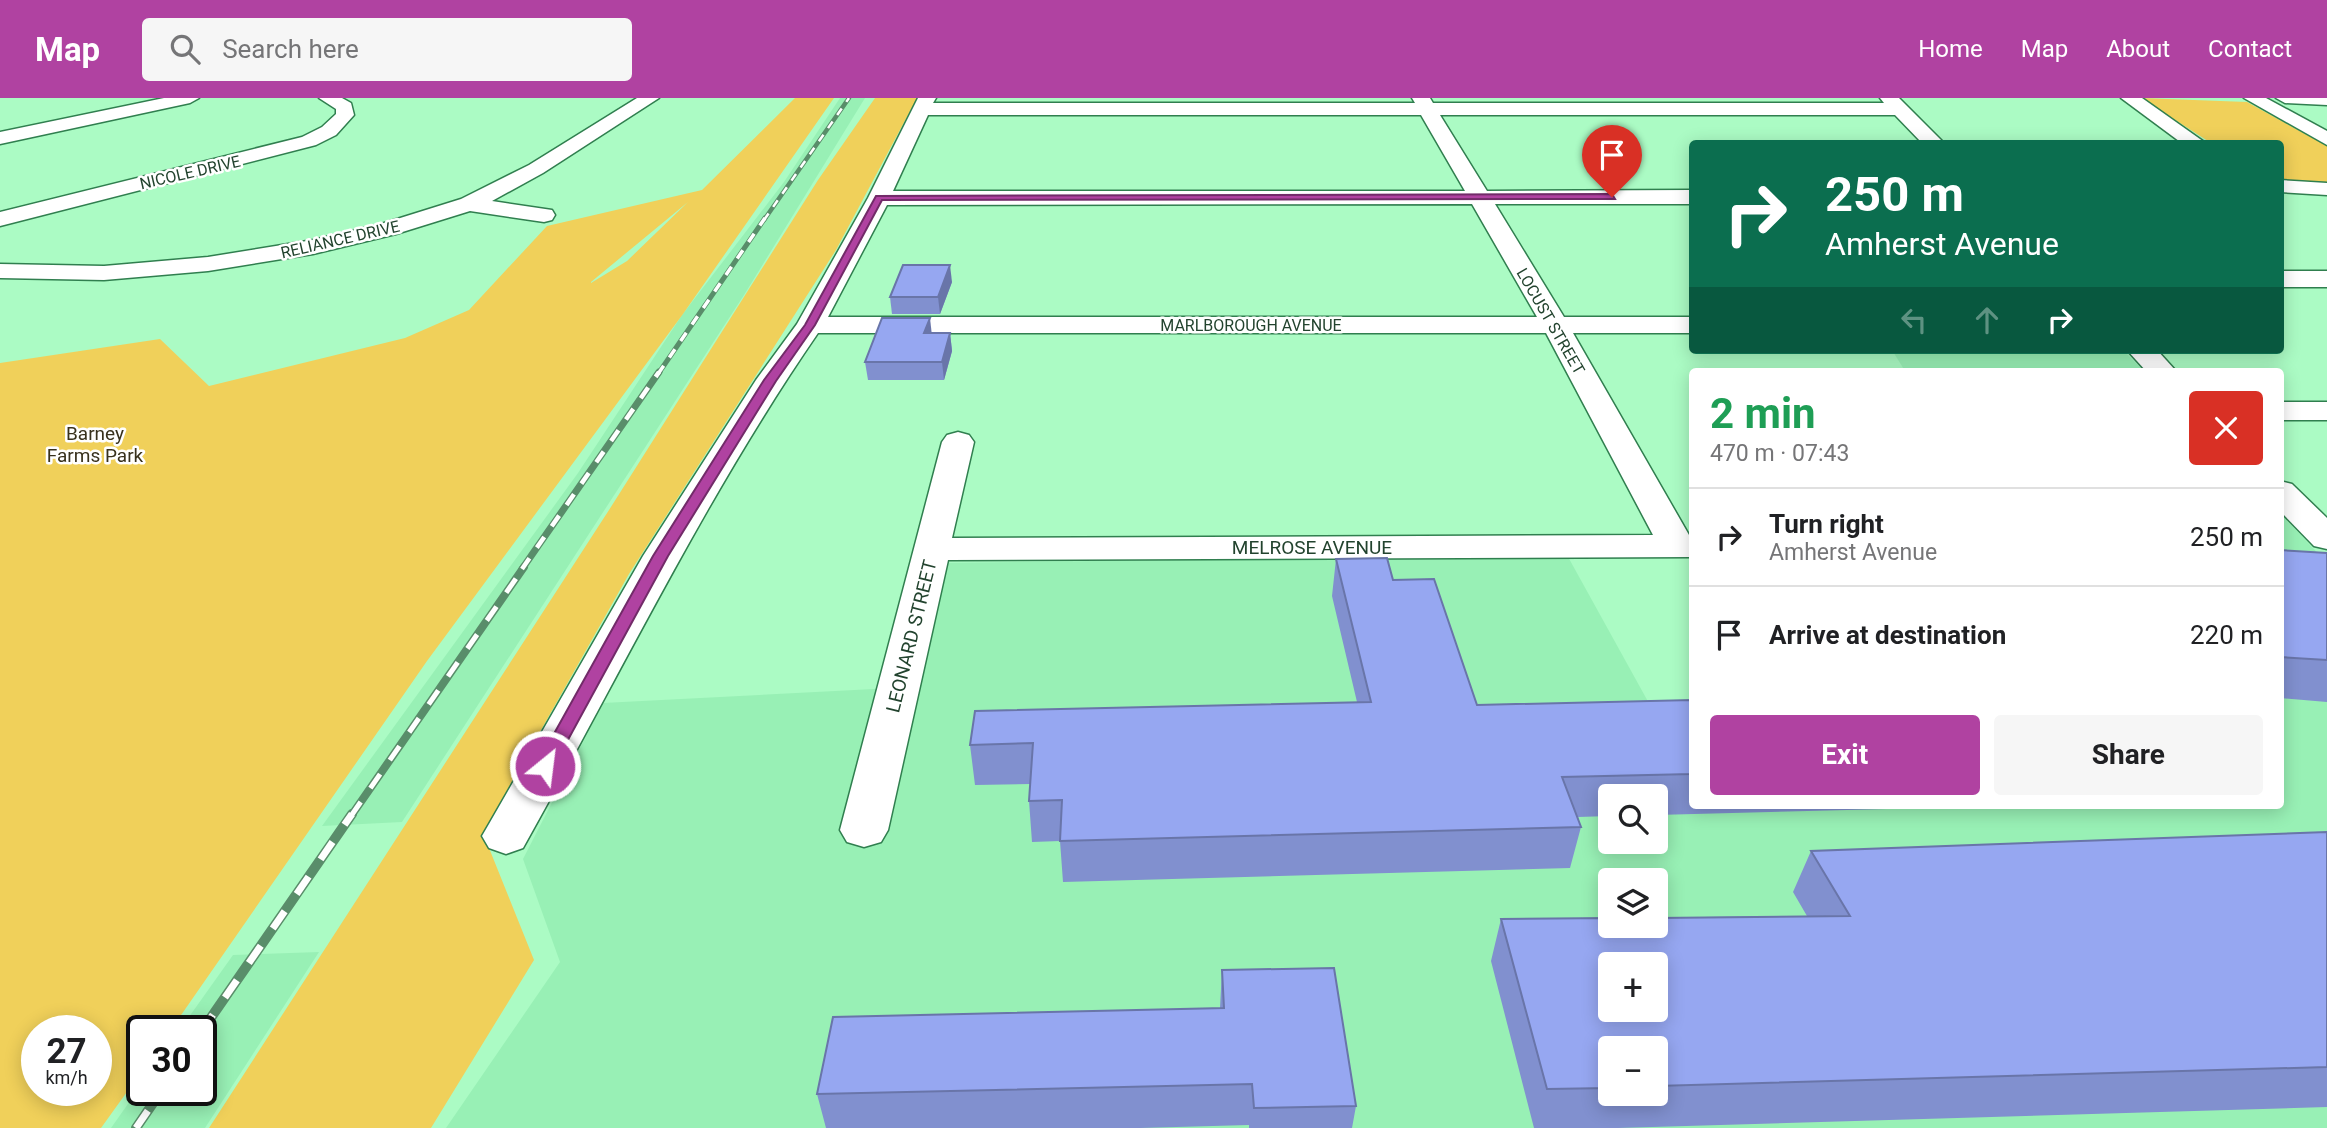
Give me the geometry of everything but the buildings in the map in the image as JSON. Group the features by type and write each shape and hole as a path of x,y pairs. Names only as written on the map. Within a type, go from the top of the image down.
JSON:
{"street":[{"path":"0,138 190,98"},
{"name":"NICOLE DRIVE","path":"0,219 309,141 329,131 345,115 345,107 328,98"},
{"name":"RELIANCE DRIVE","path":"0,271 104,273 208,264 313,247 388,229 469,204 536,169 650,98"},
{"path":"2130,98 2191,140"},
{"path":"2253,98 2327,139"},
{"path":"2285,98 2327,100"},
{"path":"506,836 661,556 771,380 810,325 879,198 924,103 1895,103 1931,140"},
{"name":"LOCUST STREET","path":"1425,104 1477,197 1685,545"},
{"path":"2284,186 2327,189"},
{"path":"879,198 1689,197"},
{"path":"469,204 544,215"},
{"path":"2284,279 2327,279"},
{"name":"MARLBOROUGH AVENUE","path":"810,325 1689,325"},
{"path":"2145,354 2159,368"},
{"path":"2284,411 2327,411"},
{"name":"LEONARD STREET","path":"864,830 958,442"},
{"path":"2284,497 2323,558"},
{"name":"MELROSE AVENUE","path":"932,549 1685,545"}],"shaded area":[{"path":"840,98 865,98 744,295 402,822 322,826 578,473 682,315 784,182"},
{"path":"1894,354 2127,354 2141,368 1903,368"},
{"path":"2284,517 2327,563 2327,1128 446,1128 560,962 523,859 603,703 913,687 943,563 1567,555 1661,725 1689,797 1689,809 2284,809"},
{"path":"319,952 205,1128 111,1128 126,1106 217,1106 217,1015 190,1015 233,955"}],"green space":[{"name":"Barney Farms Park","path":"795,98 834,98 683,314 427,661 181,1015 126,1015 126,1093 101,1128 0,1128 0,363 160,339 209,386 405,338 469,310 547,226 702,190","holes":["688,202 627,261 591,283"]},
{"path":"875,98 917,98 836,250 629,574 483,833 534,960 431,1128 209,1128 609,510 818,180"},
{"path":"2141,98 2247,102 2327,146 2327,184 2284,182 2284,140 2206,140"}],"railway":[{"path":"764,220 849,98"},
{"path":"658,374 765,218"},
{"path":"522,569 659,372"},
{"path":"351,816 524,567"},
{"path":"213,1015 352,814"},
{"path":"136,1128 151,1106"}],"route":[{"path":"545,766 661,556 771,380 810,325 879,198 1612,197"}]}
